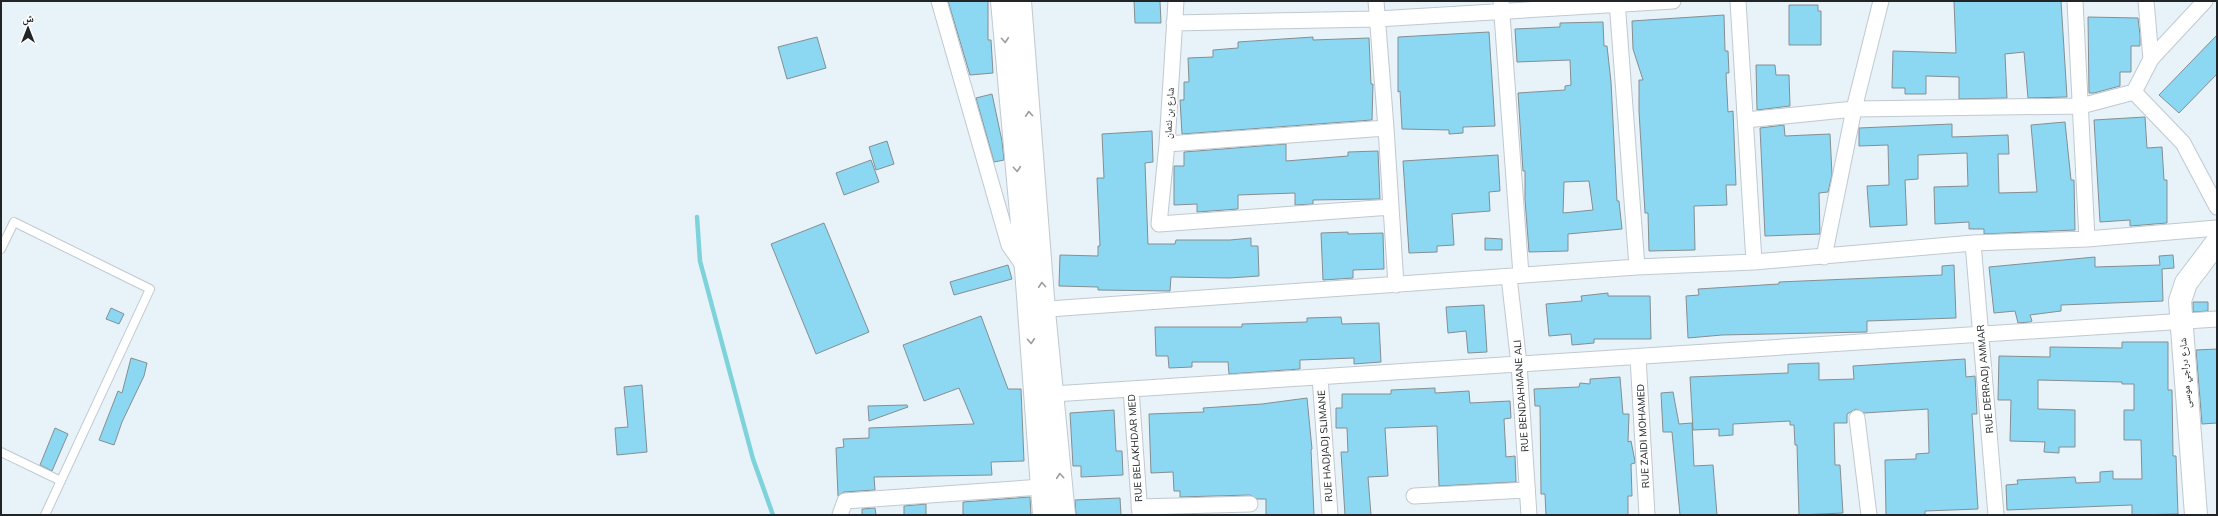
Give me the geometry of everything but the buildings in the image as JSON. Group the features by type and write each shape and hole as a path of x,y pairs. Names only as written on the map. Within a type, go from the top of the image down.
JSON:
{"main road":[{"path":"1002,1 1026,269 1053,394 1064,515"},
{"path":"1020,1 1036,310 1044,515"},
{"name":"شارع دراجي موسى","path":"2196,515 2180,301 2183,288 2217,242"}],"street":[{"path":"939,1 1009,245 1026,269"},
{"name":"شارع بن نثمان","path":"1176,1 1167,144 1160,224 1391,207"},
{"path":"1376,1 1396,285"},
{"path":"1174,23 1377,18 1501,7 1672,1"},
{"path":"1738,1 1754,262"},
{"path":"1824,256 1854,109 1881,1"},
{"path":"2075,1 2087,239"},
{"path":"2146,1 2151,59"},
{"path":"1746,120 1854,109 2081,106 2134,92 2151,59 2205,1"},
{"path":"1617,3 1637,267"},
{"name":"RUE BENDAHMANE ALI","path":"1501,7 1519,364 1529,515"},
{"path":"2134,92 2183,143 2217,208"},
{"path":"1167,144 1386,128"},
{"path":"1036,310 1637,267 1754,262 1973,243 2087,239 2217,228"},
{"name":"RUE DERRADJ AMMAR","path":"1973,243 1996,515"},
{"path":"1053,394 2217,319"},
{"name":"RUE ZAIDI MOHAMED","path":"1638,357 1647,515"},
{"name":"RUE HADJADJ SLIMANE","path":"1320,377 1330,515"},
{"name":"RUE BELAKHDAR MED","path":"1131,389 1140,511 1250,504"},
{"path":"1857,418 1870,515"},
{"path":"840,515 845,501 1042,487"},
{"path":"1414,496 1528,490"}],"lane":[{"path":"1,250 14,222 150,289 45,515"},
{"path":"1,452 60,481"}],"waterway":[{"path":"697,217 700,261 753,459 773,515"}]}
